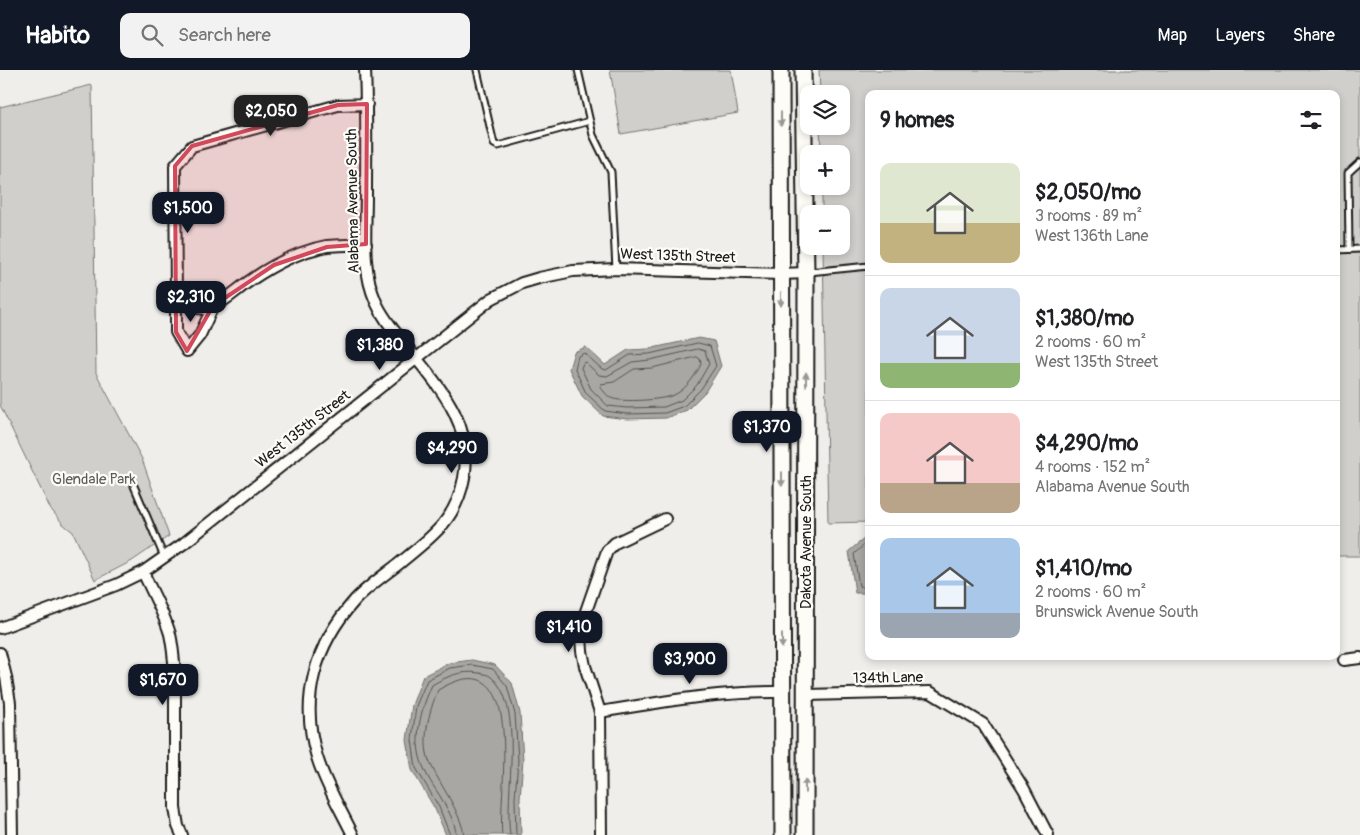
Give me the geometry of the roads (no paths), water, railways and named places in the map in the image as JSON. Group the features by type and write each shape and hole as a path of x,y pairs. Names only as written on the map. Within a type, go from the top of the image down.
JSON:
{"main road":[{"name":"Dakota Avenue South","path":"781,70 782,835"},
{"name":"Dakota Avenue South","path":"803,70 806,273 805,835"}],"street":[{"name":"Alabama Avenue South","path":"353,835 324,776 312,738 309,717 314,671 330,634 356,599 444,525 460,493 466,456 464,436 459,419 450,403 384,318 370,284 366,244 367,104 365,70"},
{"path":"213,306 200,335 187,351 176,332 174,166 192,146 338,105 367,104"},
{"path":"176,296 183,303 194,307 213,306 252,279 291,257 327,246 366,244"},
{"name":"West 135th Street","path":"0,628 116,585 143,572 484,305 522,283 573,271 616,269 781,274 806,273"},
{"path":"601,835 600,712 582,651 581,636 584,617 607,551 615,543 665,519"},
{"path":"143,572 169,633 173,654 175,674 176,808 178,826 182,835"},
{"path":"0,653 10,703 12,835"},
{"path":"1344,660 1360,658"},
{"path":"600,712 702,696 762,691 782,692"},
{"name":"134th Lane","path":"806,695 930,692 983,724 1024,789 1048,835"}],"lane":[{"path":"477,70 494,144 498,146 590,121"},
{"path":"578,70 593,135 611,172 616,269"},
{"path":"1349,249 1348,173 1360,162"},
{"path":"1340,250 1360,249"},
{"path":"806,273 865,266"},
{"path":"134,486 164,557"}],"water":[{"path":"699,338 714,341 721,366 705,392 687,410 666,418 627,419 603,416 582,396 569,369 574,352 586,347 605,365 628,350 648,349"},
{"path":"865,538 865,593 855,593 849,551"},
{"path":"472,660 495,665 512,683 520,713 523,760 520,798 521,835 446,835 435,809 412,770 407,740 412,705 423,676 449,663"}],"park label":[{"name":"Glendale Park","path":"94,479"}]}
